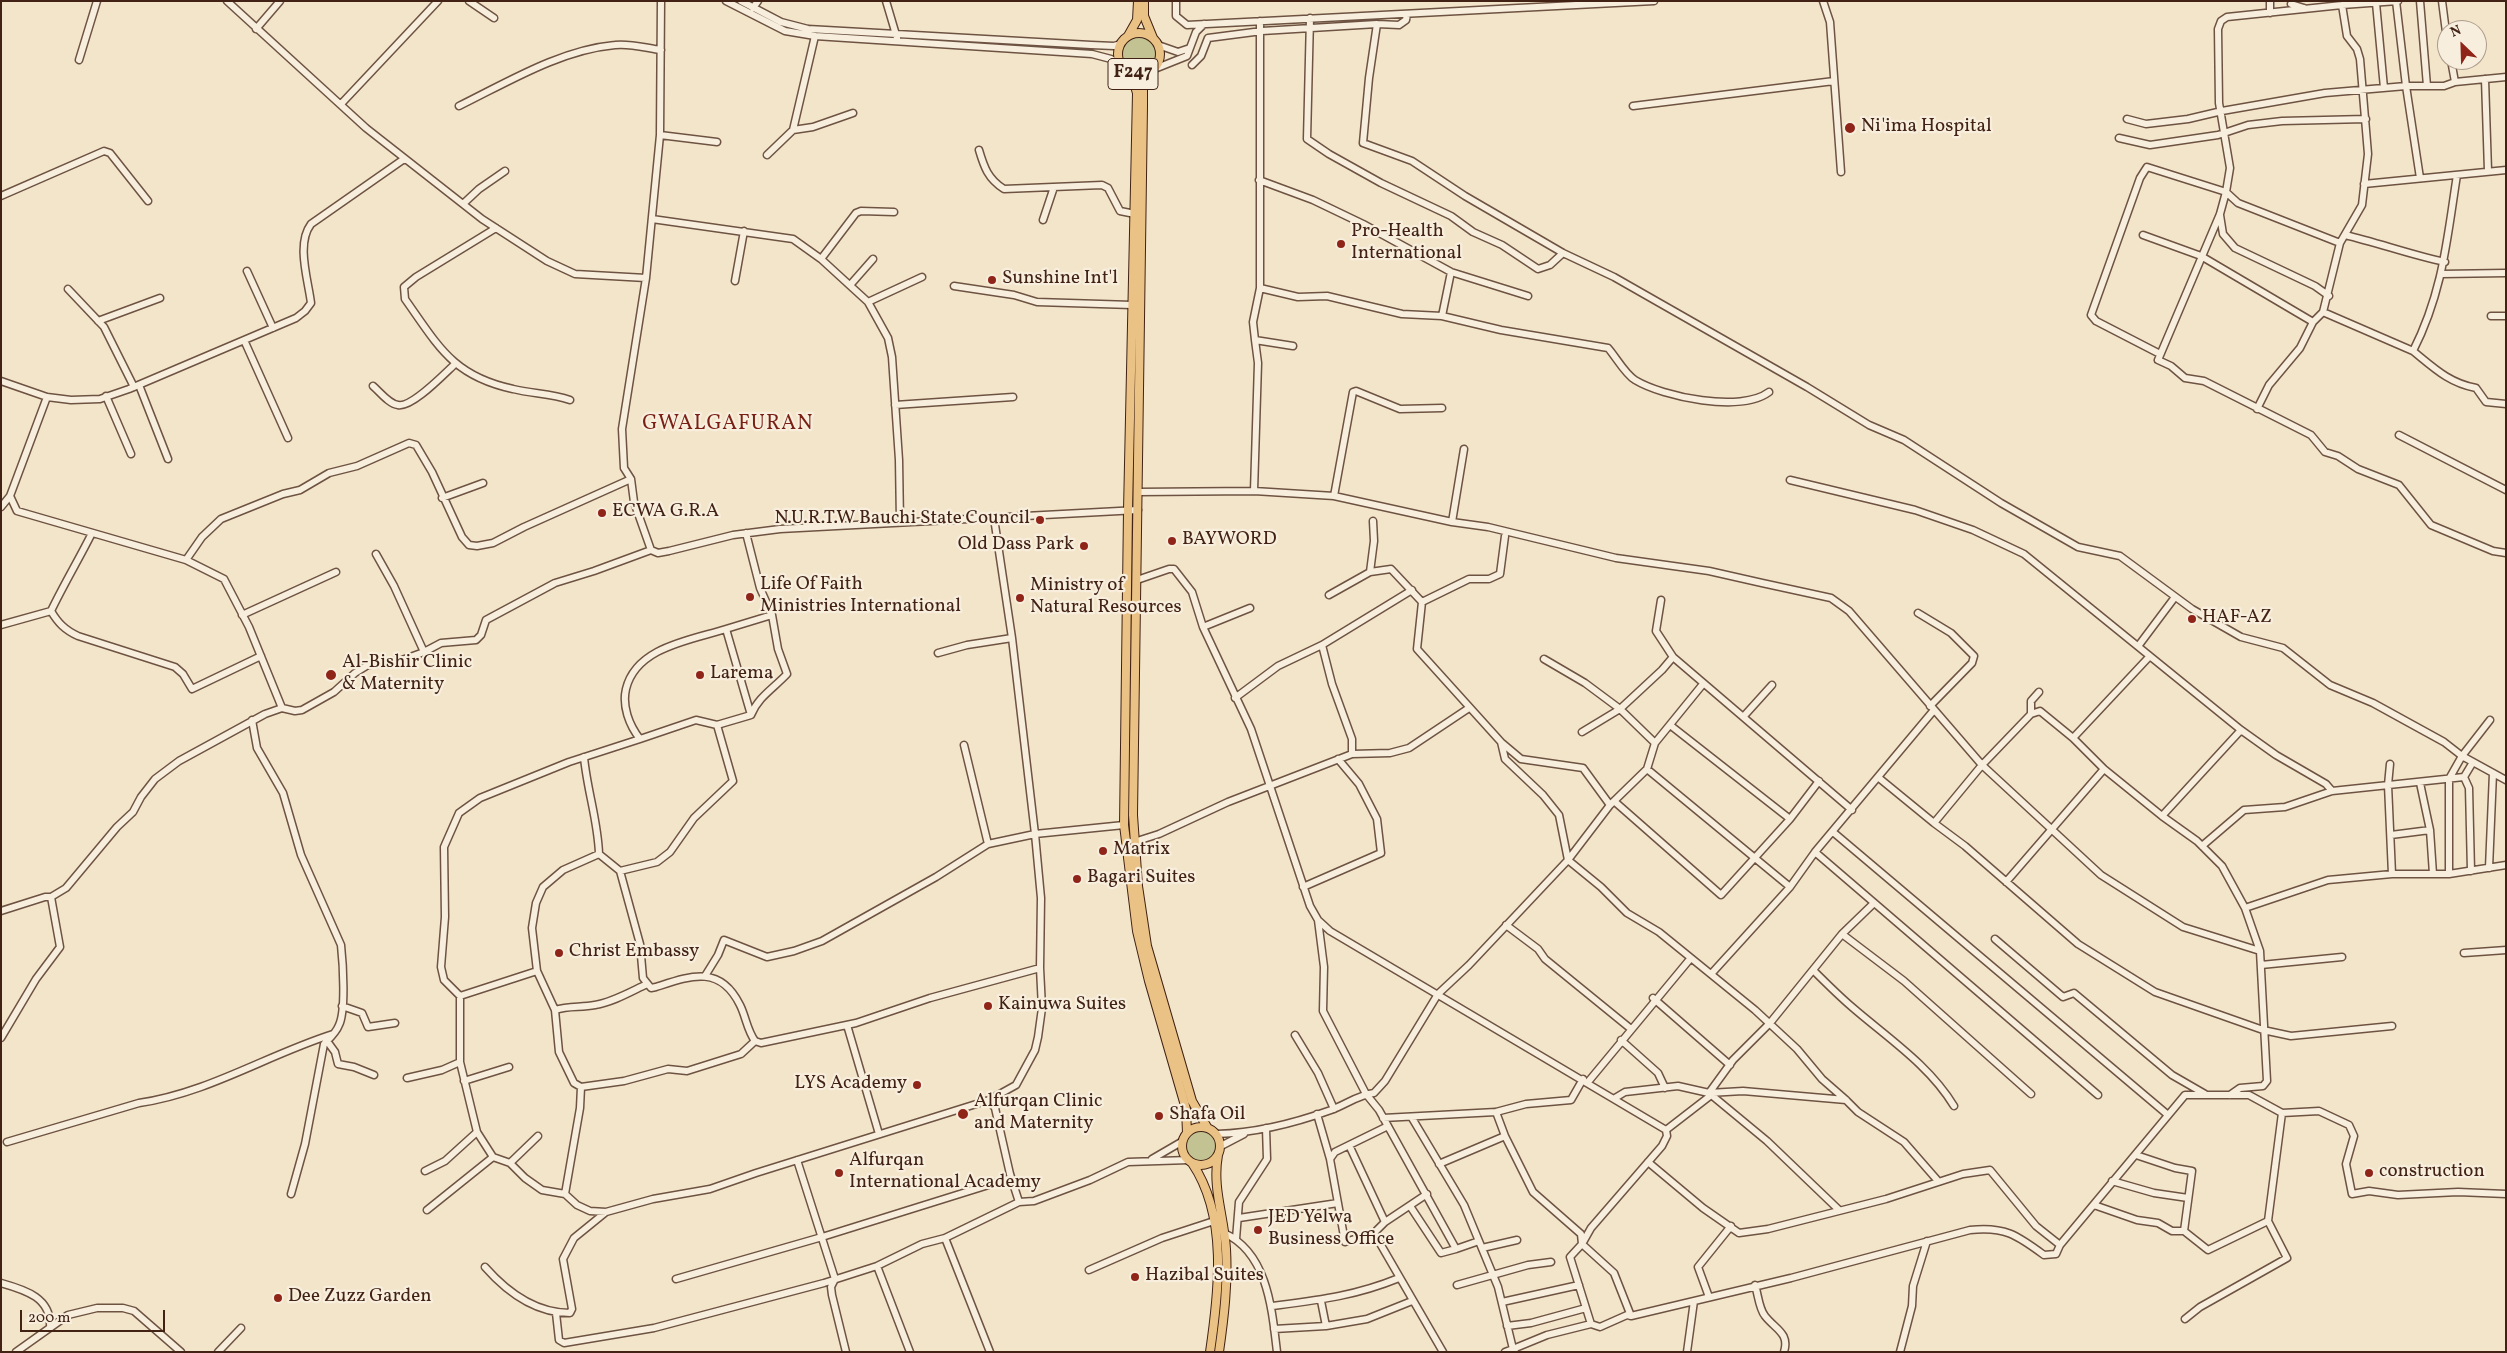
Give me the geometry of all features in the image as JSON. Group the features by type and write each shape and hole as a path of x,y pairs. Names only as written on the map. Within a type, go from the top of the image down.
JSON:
{"main road":[{"name":"F247","path":"1138,1 1137,20 1121,44 1118,56 1123,68 1131,73 1137,75 1150,71"},
{"name":"F247","path":"1144,1 1144,16 1156,42 1159,59 1150,71 1143,88 1137,580 1134,651 1134,842 1142,918 1155,977 1192,1101 1206,1127 1217,1134"},
{"name":"F247","path":"1128,36 1144,34 1156,42"},
{"name":"F247","path":"1131,73 1137,93 1128,510 1124,825 1137,931 1146,974 1186,1109 1185,1137 1182,1149 1205,1184 1214,1221 1217,1249 1218,1297 1210,1352"},
{"path":"1185,1137 1194,1128 1206,1127"},
{"path":"1217,1134 1220,1150 1215,1181 1224,1233 1226,1297 1219,1352"},
{"path":"1190,1161 1200,1165 1209,1163 1220,1150"}],"street":[{"path":"79,60 96,1"},
{"path":"227,1 256,29 404,159 496,228 546,261 575,274 646,278"},
{"path":"256,29 280,1"},
{"path":"341,104 438,1"},
{"path":"469,1 494,18"},
{"path":"651,550 634,502 631,479 624,468 622,429 646,278 660,135 661,1"},
{"path":"726,1 785,30 815,36 897,43 1092,54 1111,60 1123,68"},
{"path":"741,1 781,22 808,29 1099,45 1121,44"},
{"path":"753,8 758,1"},
{"path":"886,1 897,35 897,43"},
{"path":"1176,1 1176,16 1187,25 1654,1"},
{"path":"1823,1 1830,22 1841,172"},
{"path":"2270,1 2270,13"},
{"path":"2420,178 2406,86 2397,1 2227,17 2221,22 2218,29 2218,94 2230,158 2226,192 2220,214 2158,360 2171,366 2186,378 2204,381 2311,435 2325,452 2338,456 2366,472 2399,485 2431,525 2493,552 2506,553"},
{"path":"2420,1 2427,86"},
{"path":"2442,1 2444,20"},
{"path":"2376,3 2384,88"},
{"path":"2291,4 2307,9"},
{"path":"2257,408 2269,384 2300,348 2313,322 2323,312 2329,296 2340,243 2360,211 2368,154 2366,119 2360,59 2357,49 2347,36 2342,5"},
{"path":"1192,65 1201,56 1208,38 1262,31 1378,24 1399,25 1406,20 1407,14"},
{"path":"1310,18 1307,139 1329,154 1381,183 1451,216 1473,232 1502,244 1538,269 1550,265 1564,252"},
{"path":"1254,491 1258,363 1253,322 1260,288 1259,180 1262,31 1260,21"},
{"path":"1150,71 1187,56 1192,47 1196,32 1204,24"},
{"path":"1378,24 1369,78 1363,143 1412,161 1465,196 1564,252 1614,277 1869,424 1904,440 2000,503 2078,548 2120,556 2192,609 2241,637 2283,648 2330,685 2373,703 2444,742 2462,756 2506,780"},
{"path":"767,155 793,130 815,36"},
{"path":"1156,42 1178,52 1192,47"},
{"path":"459,106 527,73 564,57 593,48 617,44 661,50"},
{"path":"2452,70 2454,82"},
{"path":"2127,119 2146,124 2188,119 2222,111 2325,93 2362,92 2406,86 2444,86 2454,82 2506,78"},
{"path":"2485,80 2488,172"},
{"path":"1633,106 1834,81"},
{"path":"793,130 813,127 853,113"},
{"path":"2119,138 2150,145 2224,132 2248,125 2282,121 2366,119"},
{"path":"660,135 717,142"},
{"path":"979,150 985,169 994,183 1004,189 1102,185 1108,188 1120,211 1135,214"},
{"path":"1,196 104,151 110,153 148,201"},
{"path":"1,381 47,396 90,400 137,386 303,314 311,303 303,242 311,224 404,159"},
{"path":"2160,354 2096,320 2091,315 2140,178 2147,167 2226,192 2238,203 2340,243"},
{"path":"2364,184 2506,170"},
{"path":"463,204 479,189 505,171"},
{"path":"2414,351 2426,327 2445,262 2456,175"},
{"path":"1259,180 1313,200 1363,224 1451,272 1528,296"},
{"path":"1043,220 1054,187"},
{"path":"821,259 856,213 861,211 894,212"},
{"path":"2220,214 2223,234 2235,248 2315,286 2329,296"},
{"path":"652,220 793,239 851,284 868,302 884,331 890,348 899,460 900,522"},
{"path":"496,228 416,277 404,287 405,299 433,339 455,364 469,374 496,386 557,395 570,400"},
{"path":"735,281 744,231"},
{"path":"2143,235 2201,256 2313,322"},
{"path":"2345,235 2381,243 2413,256 2445,262"},
{"path":"851,284 873,259"},
{"path":"246,271 273,328"},
{"path":"1442,316 1451,272"},
{"path":"2442,274 2506,273"},
{"path":"868,302 922,277"},
{"path":"954,286 1014,295 1038,302 1132,306"},
{"path":"1260,288 1298,297 1327,296 1402,314 1442,316 1502,330 1608,348 1634,379 1671,395 1714,403 1740,401 1769,392"},
{"path":"68,289 98,321 114,345 137,386 168,459"},
{"path":"98,321 160,298"},
{"path":"2323,312 2414,351 2441,375 2458,384 2476,388 2486,402 2506,404"},
{"path":"2491,316 2506,316"},
{"path":"244,340 288,438"},
{"path":"1256,340 1293,346"},
{"path":"373,386 396,405 402,405 418,396 455,364"},
{"path":"1334,496 1353,392 1356,391 1400,408 1442,408"},
{"path":"1,507 10,496 47,396"},
{"path":"106,396 131,454"},
{"path":"895,405 1013,397"},
{"path":"2399,435 2506,490"},
{"path":"186,560 202,537 221,519 283,494 300,490 329,473 357,466 409,443 416,445 432,472 442,498 464,541 469,545 477,546 493,543 631,479"},
{"path":"1452,522 1464,449"},
{"path":"1790,480 1915,510 1973,530 2024,554 2139,645 2149,657 2241,730 2276,755 2321,781 2332,791"},
{"path":"442,498 483,483"},
{"path":"1138,492 1254,491 1334,496 1452,522 1488,526 1616,558 1709,571 1830,598 1849,611 1982,765 2101,875 2163,916 2200,933 2260,951"},
{"path":"10,496 17,511 186,560 224,579 261,656 282,708"},
{"path":"1,911 45,897 51,897 66,888 117,827 133,812 141,796 155,779 179,761 252,720 282,708 295,711 302,710 334,692 362,668 376,663 402,660 447,642 476,640 481,635 486,620 555,583 651,550 658,553 746,533 900,522 1138,510"},
{"path":"751,715 717,725 696,720 680,724 480,798 459,813 444,847 445,917 441,968 444,980 460,996 460,1062 478,1132 493,1157 510,1163 525,1178 542,1190 565,1194 577,1205 590,1211 606,1212 653,1199 710,1189 989,1100 1016,1085 1035,1050 1042,1008 1040,968 1041,898 1012,638 994,518"},
{"path":"1370,572 1374,541 1373,520"},
{"path":"92,533 75,567 65,580 52,611 57,621 72,633 174,667 183,674 192,689 261,656"},
{"path":"746,533 760,588 772,615 778,649 787,674 772,690 756,701 751,715"},
{"path":"1422,602 1469,578 1489,579 1500,574 1505,536"},
{"path":"376,554 394,586 424,652"},
{"path":"1137,580 1169,569 1174,570 1192,592 1203,627 1251,730 1303,887 1318,920 1324,967 1323,1011 1366,1094 1388,1126 1456,1249"},
{"path":"1329,595 1370,572 1391,569 1422,602 1417,649 1501,742 1521,758 1583,768 1612,803 1722,895 1756,858 1819,781"},
{"path":"242,614 336,572"},
{"path":"1236,698 1278,666 1322,645 1412,590"},
{"path":"2139,645 2175,597"},
{"path":"1661,600 1656,631 1673,657 1852,810"},
{"path":"1203,627 1250,608"},
{"path":"1,625 52,611"},
{"path":"1712,973 1790,887 1815,852 1879,778 1932,708 1972,663 1974,656 1951,632 1918,613"},
{"path":"640,739 634,732 624,700 628,680 640,664 668,647 772,615"},
{"path":"726,629 751,715"},
{"path":"938,653 967,645 1012,638"},
{"path":"1322,645 1332,684 1352,739 1352,754"},
{"path":"1582,732 1620,709 1662,670 1673,657"},
{"path":"2073,738 2149,657"},
{"path":"1544,660 1585,683 1620,709 1655,743"},
{"path":"1217,1134 1245,1133 1266,1128 1334,1109 1366,1094 1374,1093 1385,1081 1438,994 1568,860 1612,803 1647,769 1655,743 1703,684"},
{"path":"1744,716 1772,685"},
{"path":"2031,714 2031,701 2039,692"},
{"path":"1134,842 1159,834 1228,802 1352,754 1390,753 1409,748 1470,708"},
{"path":"1934,823 1982,765 2031,714 2040,711 2073,738 2104,769 2202,846 2222,866 2245,908 2260,951 2266,1084 2240,1088 2230,1094"},
{"path":"252,720 257,748 283,793 301,855 341,945 342,1020 335,1034 324,1044 305,1144 291,1194"},
{"path":"2449,874 2449,779 2462,756 2490,720"},
{"path":"620,871 657,862 670,852 694,818 732,781 717,725"},
{"path":"1670,725 1790,818"},
{"path":"2162,816 2241,730"},
{"path":"1501,742 1506,759 1543,795 1559,815 1568,860 1601,887 1627,913 1659,932 1690,959 1712,973 1770,1023 1797,1048 1822,1079 1846,1100 1904,1142 1938,1181"},
{"path":"964,745 988,844"},
{"path":"584,758 587,783 598,829 599,854 620,871 638,932 643,978 646,984 651,988 685,977 700,975 719,981 730,990 740,1005 749,1032 755,1042"},
{"path":"1303,887 1381,853 1377,819 1359,784 1338,759"},
{"path":"2464,777 2473,762"},
{"path":"2390,764 2388,785 2392,874"},
{"path":"1647,769 1790,887"},
{"path":"2006,882 2104,769"},
{"path":"2489,868 2494,773"},
{"path":"2202,846 2244,810 2285,807 2332,791 2464,777"},
{"path":"2464,777 2469,788 2471,870"},
{"path":"1879,778 2078,944 2155,992 2264,1030 2290,1036 2392,1026"},
{"path":"2420,783 2430,830 2433,874"},
{"path":"705,976 718,955 724,940 767,957 822,940 936,876 988,844 1035,834 1124,825"},
{"path":"2391,835 2430,830"},
{"path":"1833,832 2168,1115"},
{"path":"1815,852 1872,904 1975,988 2098,1095"},
{"path":"599,854 563,870 543,887 536,903 532,928 537,971 555,1010 559,1052 574,1083 581,1087 624,1081 668,1070 687,1071 741,1054 755,1042 762,1043 847,1024 930,998 1040,968"},
{"path":"2245,908 2328,880 2392,874 2449,874 2506,865"},
{"path":"1,1038 36,979 60,947 51,897"},
{"path":"1592,1324 1570,1257 1582,1244 1591,1228 1662,1146 1666,1130 1710,1095 1730,1065 1770,1023 1842,934 1872,904"},
{"path":"1318,920 1330,931 1585,1080 1666,1130"},
{"path":"1506,925 1538,949 1545,959 1630,1029"},
{"path":"1842,934 1904,981 2031,1094"},
{"path":"1996,939 2063,997 2074,993 2172,1075 2206,1095"},
{"path":"2464,953 2506,950"},
{"path":"2261,964 2342,957"},
{"path":"1383,1118 1412,1118 1448,1113 1496,1112 1526,1104 1571,1100 1585,1080 1690,959"},
{"path":"1813,970 1851,1007 1907,1052 1941,1084 1954,1106"},
{"path":"460,996 537,971"},
{"path":"555,1010 569,1006 592,1006 604,1003 646,984"},
{"path":"1654,999 1730,1065"},
{"path":"342,1006 362,1014 368,1027 395,1023"},
{"path":"847,1024 879,1134"},
{"path":"7,1142 139,1103 160,1100 203,1088 296,1046 335,1034"},
{"path":"1295,1035 1318,1073 1334,1109"},
{"path":"327,1040 335,1052 338,1064 354,1067 374,1075"},
{"path":"1621,1040 1658,1073 1665,1088"},
{"path":"407,1078 442,1070 460,1062"},
{"path":"464,1081 509,1067"},
{"path":"1615,1098 1625,1092 1678,1086 1710,1095 1743,1091 1846,1100"},
{"path":"565,1194 580,1108 581,1087"},
{"path":"1505,1352 1548,1335 1592,1324 1600,1327 1627,1315 1631,1316 1694,1301 1970,1230 1992,1227 2020,1238 2044,1255 2056,1254 2060,1245 2185,1095 2230,1094 2257,1097 2282,1112 2319,1111 2349,1125 2354,1136 2346,1164 2352,1194 2369,1191 2398,1195 2458,1192 2506,1194"},
{"path":"1710,1095 1767,1141 1839,1210"},
{"path":"989,1100 995,1108 1011,1178 1019,1202"},
{"path":"1496,1112 1505,1136 1533,1192 1581,1234 1582,1244 1614,1273 1631,1316"},
{"path":"2185,1319 2200,1307 2286,1259 2268,1221 2282,1112"},
{"path":"1317,1114 1330,1158 1345,1242 1374,1233 1385,1222 1427,1194"},
{"path":"1412,1118 1464,1205 1493,1275 1514,1350"},
{"path":"1330,1158 1348,1145 1388,1126"},
{"path":"1236,1239 1239,1218 1238,1202 1267,1159 1266,1128"},
{"path":"425,1171 445,1161 478,1132"},
{"path":"1220,1150 1245,1133"},
{"path":"510,1163 538,1136"},
{"path":"1439,1164 1505,1136"},
{"path":"1149,1161 1185,1137"},
{"path":"1348,1145 1385,1222"},
{"path":"2136,1155 2175,1168 2192,1171 2184,1230"},
{"path":"427,1210 493,1157"},
{"path":"2340,1158 2348,1158"},
{"path":"797,1160 835,1279 831,1287 832,1295 846,1352"},
{"path":"556,1313 559,1340 568,1343 654,1328 877,1266 922,1244 945,1238 1019,1202 1034,1201 1080,1184 1128,1162 1190,1161"},
{"path":"1648,1162 1702,1208 1739,1233 1768,1229 1886,1199 1938,1181 1990,1170 2036,1226 2060,1245"},
{"path":"676,1279 822,1237 1011,1178"},
{"path":"2112,1181 2154,1193 2188,1198"},
{"path":"1239,1218 1338,1203"},
{"path":"2094,1205 2137,1220 2158,1223 2172,1231 2184,1230 2208,1250 2268,1221"},
{"path":"1410,1206 1441,1254 1456,1249 1517,1240"},
{"path":"485,1268 505,1286 536,1308 556,1313 572,1312 563,1259 571,1242 606,1212"},
{"path":"1089,1270 1162,1238 1214,1221"},
{"path":"1709,1297 1698,1266 1731,1226"},
{"path":"1224,1233 1236,1239 1256,1261 1272,1306 1277,1352"},
{"path":"1374,1233 1412,1301 1444,1352"},
{"path":"945,1238 990,1352"},
{"path":"1900,1352 1912,1306 1913,1286 1927,1241"},
{"path":"1458,1285 1528,1265 1551,1262"},
{"path":"877,1266 910,1352"},
{"path":"1272,1306 1321,1301 1368,1291 1399,1278"},
{"path":"1,1283 21,1289 43,1301 51,1316 50,1328"},
{"path":"1502,1302 1579,1285"},
{"path":"1755,1285 1764,1315 1784,1334 1787,1341 1784,1352"},
{"path":"1321,1301 1326,1326"},
{"path":"1274,1329 1326,1326 1368,1319 1412,1301"},
{"path":"1687,1352 1694,1301"},
{"path":"16,1352 68,1315 83,1310 123,1308 134,1312 181,1352"},
{"path":"1508,1326 1531,1323 1586,1308"},
{"path":"218,1352 241,1328"}],"green space":[{"path":"1139,36 1146,37 1152,41 1156,47 1156,61 1152,67 1146,71 1139,72 1132,71 1126,67 1122,61 1121,54 1122,47 1126,41 1132,37"},
{"path":"1201,1129 1213,1134 1218,1146 1213,1158 1201,1163 1189,1158 1184,1146 1189,1134"}],"place":[{"name":"Ni'ima Hospital","path":"1850,128"},
{"name":"Pro-Health International","path":"1341,244"},
{"name":"Sunshine Int'l","path":"992,280"},
{"name":"ECWA G.R.A","path":"602,513"},
{"name":"N.U.R.T.W Bauchi State Council","path":"1040,520"},
{"name":"BAYWORD","path":"1172,541"},
{"name":"Old Dass Park","path":"1084,546"},
{"name":"Life Of Faith Ministries International","path":"750,597"},
{"name":"Ministry of Natural Resources","path":"1020,598"},
{"name":"HAF-AZ","path":"2192,619"},
{"name":"Al-Bishir Clinic & Maternity","path":"331,675"},
{"name":"Larema","path":"700,675"},
{"name":"Matrix","path":"1103,851"},
{"name":"Bagari Suites","path":"1077,879"},
{"name":"Christ Embassy","path":"559,953"},
{"name":"Kainuwa Suites","path":"988,1006"},
{"name":"LYS Academy","path":"917,1085"},
{"name":"Alfurqan Clinic and Maternity","path":"963,1114"},
{"name":"Shafa Oil","path":"1159,1116"},
{"name":"Alfurqan International Academy","path":"839,1173"},
{"name":"construction","path":"2369,1173"},
{"name":"JED Yelwa Business Office","path":"1258,1230"},
{"name":"Hazibal Suites","path":"1135,1277"},
{"name":"Dee Zuzz Garden","path":"278,1298"}],"district":[{"name":"GWALGAFURAN","path":"728,425"}]}
